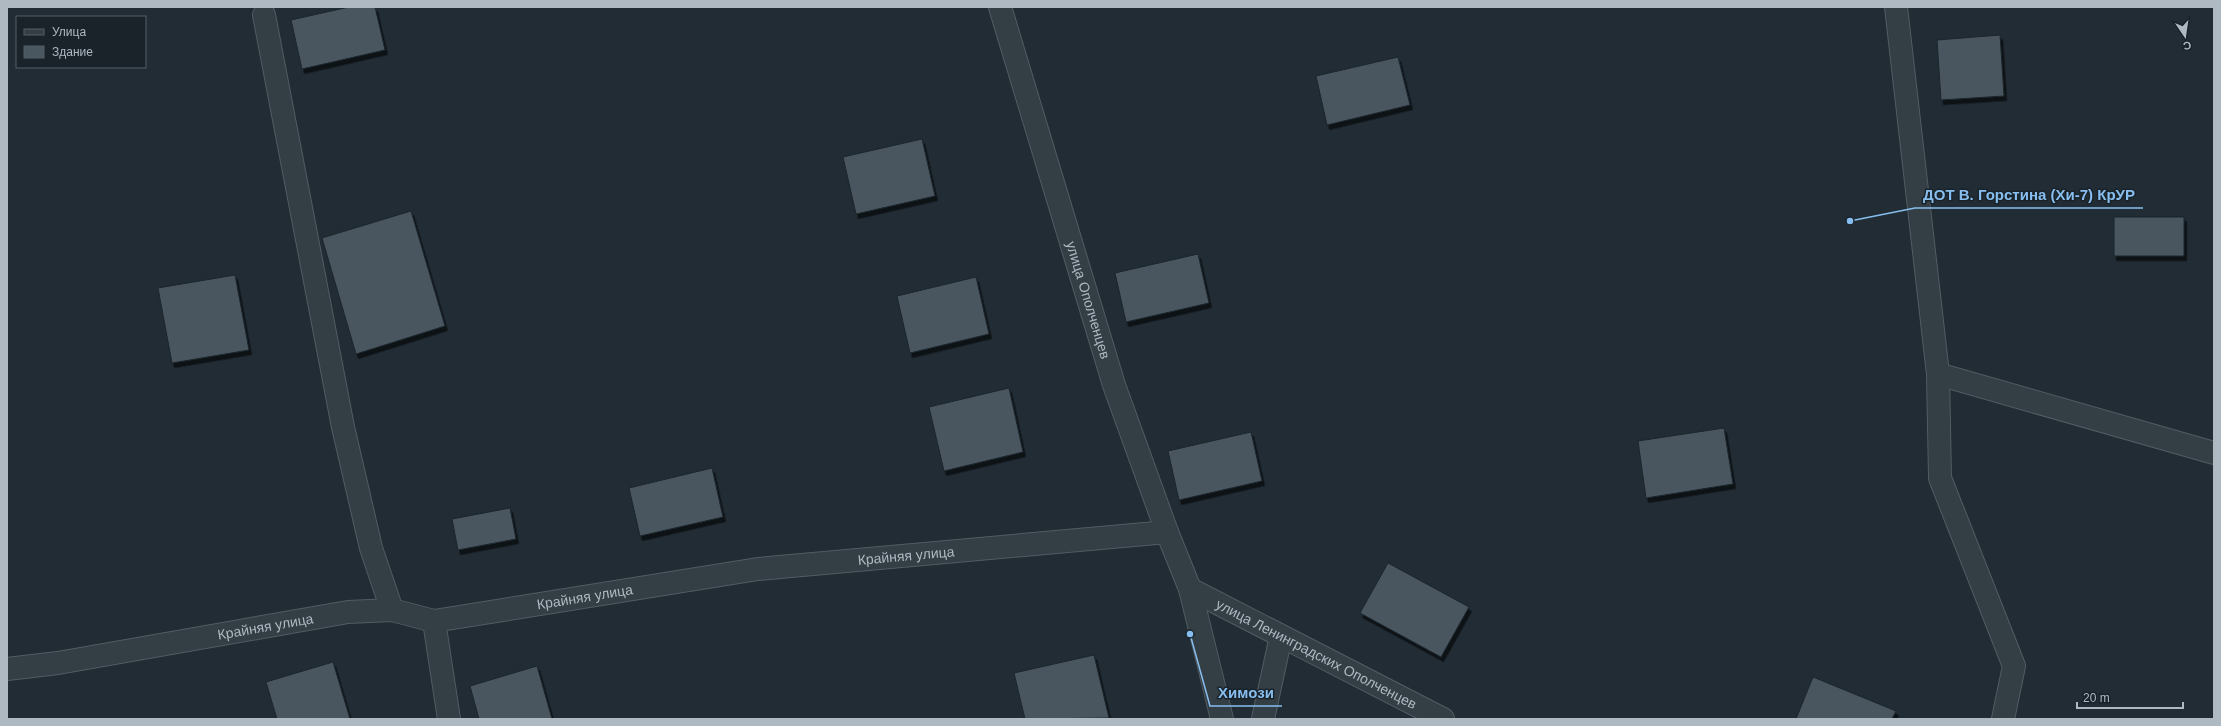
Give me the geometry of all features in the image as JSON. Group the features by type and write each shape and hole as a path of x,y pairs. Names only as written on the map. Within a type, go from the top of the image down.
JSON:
{"street":[{"name":"улица Ополченцев","path":"1000,7 1114,385 1167,532 1190,589 1222,719"},
{"path":"1896,7 1938,374 1940,478 2014,666 2003,719"},
{"path":"264,15 343,426 371,548 392,610"},
{"path":"1938,374 2214,453"},
{"name":"Крайняя улица","path":"7,669 58,663 348,612 392,610 434,621 758,570 1167,532"},
{"name":"улица Ленинградских Ополченцев","path":"1190,589 1443,719"},
{"path":"434,621 449,719"},
{"path":"1263,719 1281,636"}],"building":[{"path":"349,7 375,7 385,50 302,69 291,20"},
{"path":"2000,35 2004,96 1941,100 1937,40"},
{"path":"1398,57 1410,105 1327,125 1316,76"},
{"path":"922,139 935,196 856,214 843,157"},
{"path":"411,211 445,326 356,354 322,238"},
{"path":"2114,217 2184,217 2184,256 2114,256"},
{"path":"1198,254 1209,303 1126,322 1115,273"},
{"path":"235,275 249,350 172,363 158,288"},
{"path":"976,277 989,334 910,353 897,296"},
{"path":"1009,388 1023,452 944,471 929,407"},
{"path":"1724,428 1733,484 1646,498 1638,441"},
{"path":"1251,432 1262,481 1179,500 1168,451"},
{"path":"712,468 723,517 640,536 629,488"},
{"path":"510,508 516,539 458,550 452,519"},
{"path":"1388,563 1469,607 1441,657 1360,613"},
{"path":"1094,655 1109,718 1025,719 1014,673"},
{"path":"333,662 350,719 277,719 266,682"},
{"path":"537,666 552,719 479,719 470,686"},
{"path":"1813,677 1896,711 1892,719 1796,719"}],"place":[{"name":"ДОТ В. Горстина (Хи-7) КрУР","path":"1850,221"},
{"name":"Химози","path":"1190,634"}]}
